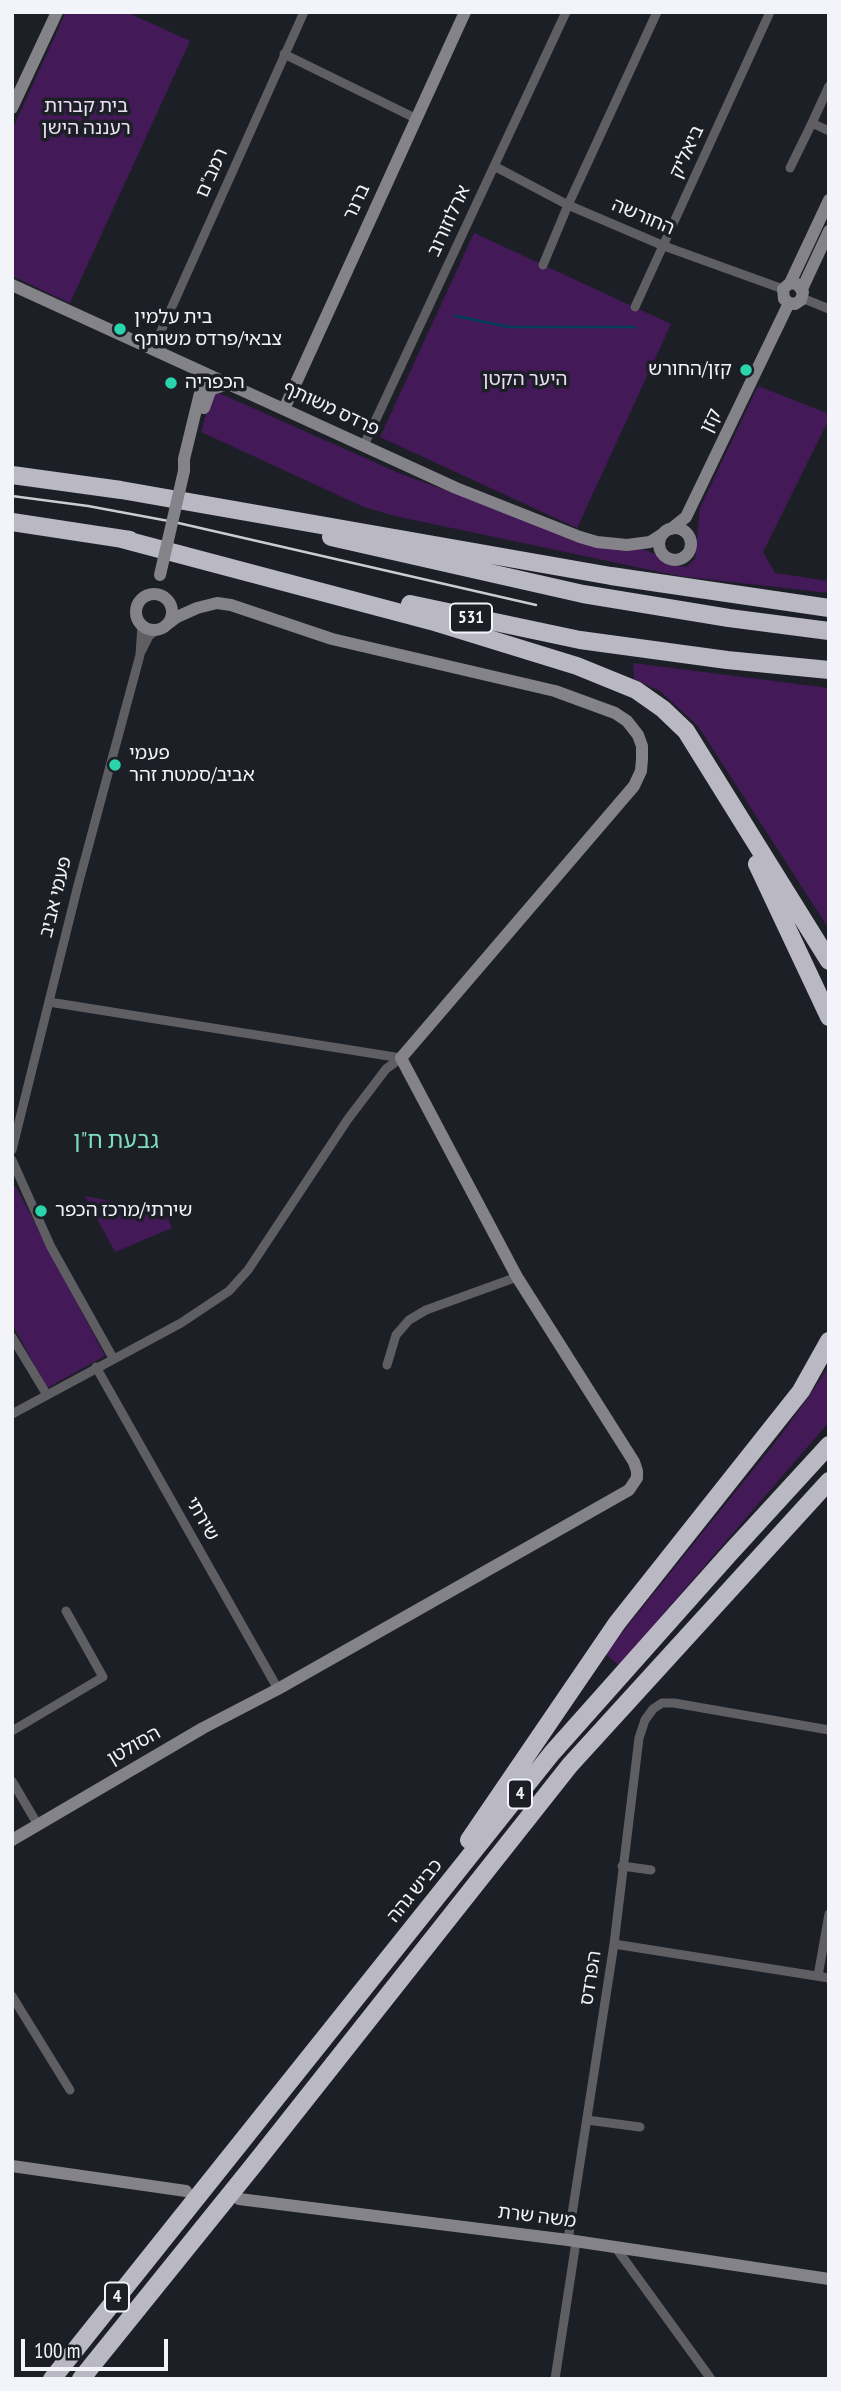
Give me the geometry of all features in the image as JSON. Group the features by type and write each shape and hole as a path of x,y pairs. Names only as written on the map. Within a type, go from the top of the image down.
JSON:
{"highway":[{"name":"531","path":"12,475 150,495 583,594 829,631"},
{"path":"150,495 625,579 829,608"},
{"name":"531","path":"12,522 169,547 460,615 580,640 715,659 829,670"},
{"path":"118,538 431,621 610,678 636,690 663,709 686,731 829,961"},
{"path":"715,775 829,1017"},
{"path":"398,1945 617,1623 801,1391 829,1341"},
{"name":"כביש גהה","path":"52,2379 552,1753 829,1445"},
{"name":"4","path":"81,2379 570,1765 829,1481"}],"street":[{"path":"12,108 57,12"},
{"name":"רמב\"ם","path":"153,349 304,12"},
{"name":"ברנר","path":"284,409 465,12"},
{"name":"ארלוזורוב","path":"363,445 566,12"},
{"path":"543,265 657,12"},
{"name":"ביאליק","path":"635,307 770,12"},
{"path":"284,54 416,119"},
{"path":"790,168 829,86"},
{"path":"812,123 829,131"},
{"name":"החורשה","path":"494,166 568,205 663,246 794,290 829,309"},
{"path":"794,290 829,200"},
{"path":"794,290 829,231"},
{"name":"פרדס משותף","path":"12,285 456,488 580,537 611,544 641,545 662,552"},
{"name":"קזן","path":"668,531 686,517 789,303 783,299 794,290"},
{"path":"184,471 184,459 202,385 198,370"},
{"path":"12,1414 181,1323 239,1282 348,1119 386,1069 401,1058 634,786 641,772 642,746 638,734 627,721 615,713 555,691 332,639 231,605 217,603 197,608 161,628 149,629 142,625 137,618 136,609 160,575 184,471 208,394 212,389 228,384"},
{"path":"668,531 660,542 662,552 670,559 684,557 691,544 686,517"},
{"path":"641,545 668,531 680,529 688,535"},
{"path":"160,575 172,615 161,628"},
{"path":"149,594 158,594 178,605 197,608"},
{"name":"פעמי אביב","path":"140,655 142,625"},
{"name":"פעמי אביב","path":"12,1150 140,655 149,636 161,628"},
{"path":"49,1002 401,1058"},
{"path":"387,1365 396,1335 409,1321 426,1310 517,1277 401,1058"},
{"path":"12,1160 57,1259 113,1358"},
{"name":"הסולטן","path":"12,1840 203,1728 278,1689 573,1522 634,1484 637,1471 634,1462 517,1277"},
{"path":"12,1337 47,1395"},
{"name":"שירתי","path":"96,1367 278,1689"},
{"path":"12,1731 103,1677 66,1611"},
{"name":"הפרדס","path":"555,2379 639,1738 645,1720 653,1709 662,1703 674,1703 829,1730"},
{"path":"12,1781 38,1825"},
{"path":"622,1866 652,1870"},
{"path":"818,1976 829,1914"},
{"path":"614,1944 829,1978"},
{"path":"12,1996 70,2090"},
{"path":"587,2120 640,2127"},
{"path":"12,2166 186,2191"},
{"name":"משה שרת","path":"239,2199 572,2241 829,2279"},
{"path":"616,2248 712,2379"}],"green space":[{"name":"בית קברות רעננה הישן","path":"66,12 126,12 190,41 70,303 12,276 12,130"},
{"name":"היער הקטן","path":"474,233 671,324 577,528 380,437"},
{"path":"758,386 829,414 829,419 763,552 775,573 829,581 829,593 679,576 395,516 364,507 201,432 210,401 217,393 221,394 401,474 596,545 640,548 657,555 668,565 686,567 695,559 700,508"},
{"path":"633,663 829,688 829,929 698,726 660,691 634,679"},
{"path":"12,1186 16,1187 105,1356 47,1388 12,1324"},
{"path":"85,1196 161,1211 167,1216 172,1228 115,1252"},
{"path":"829,1365 829,1422 619,1665 605,1654 778,1439"}],"waterway":[{"path":"456,316 509,327 635,327"}],"railway":[{"path":"12,496 88,506 174,522 536,605"}],"place":[{"name":"בית עלמין צבאי/פרדס משותף","path":"120,329"},
{"name":"קזן/החורש","path":"746,370"},
{"name":"הכפריה","path":"171,383"},
{"name":"פעמי אביב/סמטת זהר","path":"115,765"},
{"name":"שירתי/מרכז הכפר","path":"41,1211"}],"district":[{"name":"גבעת ח\"ן","path":"116,1141"}]}
